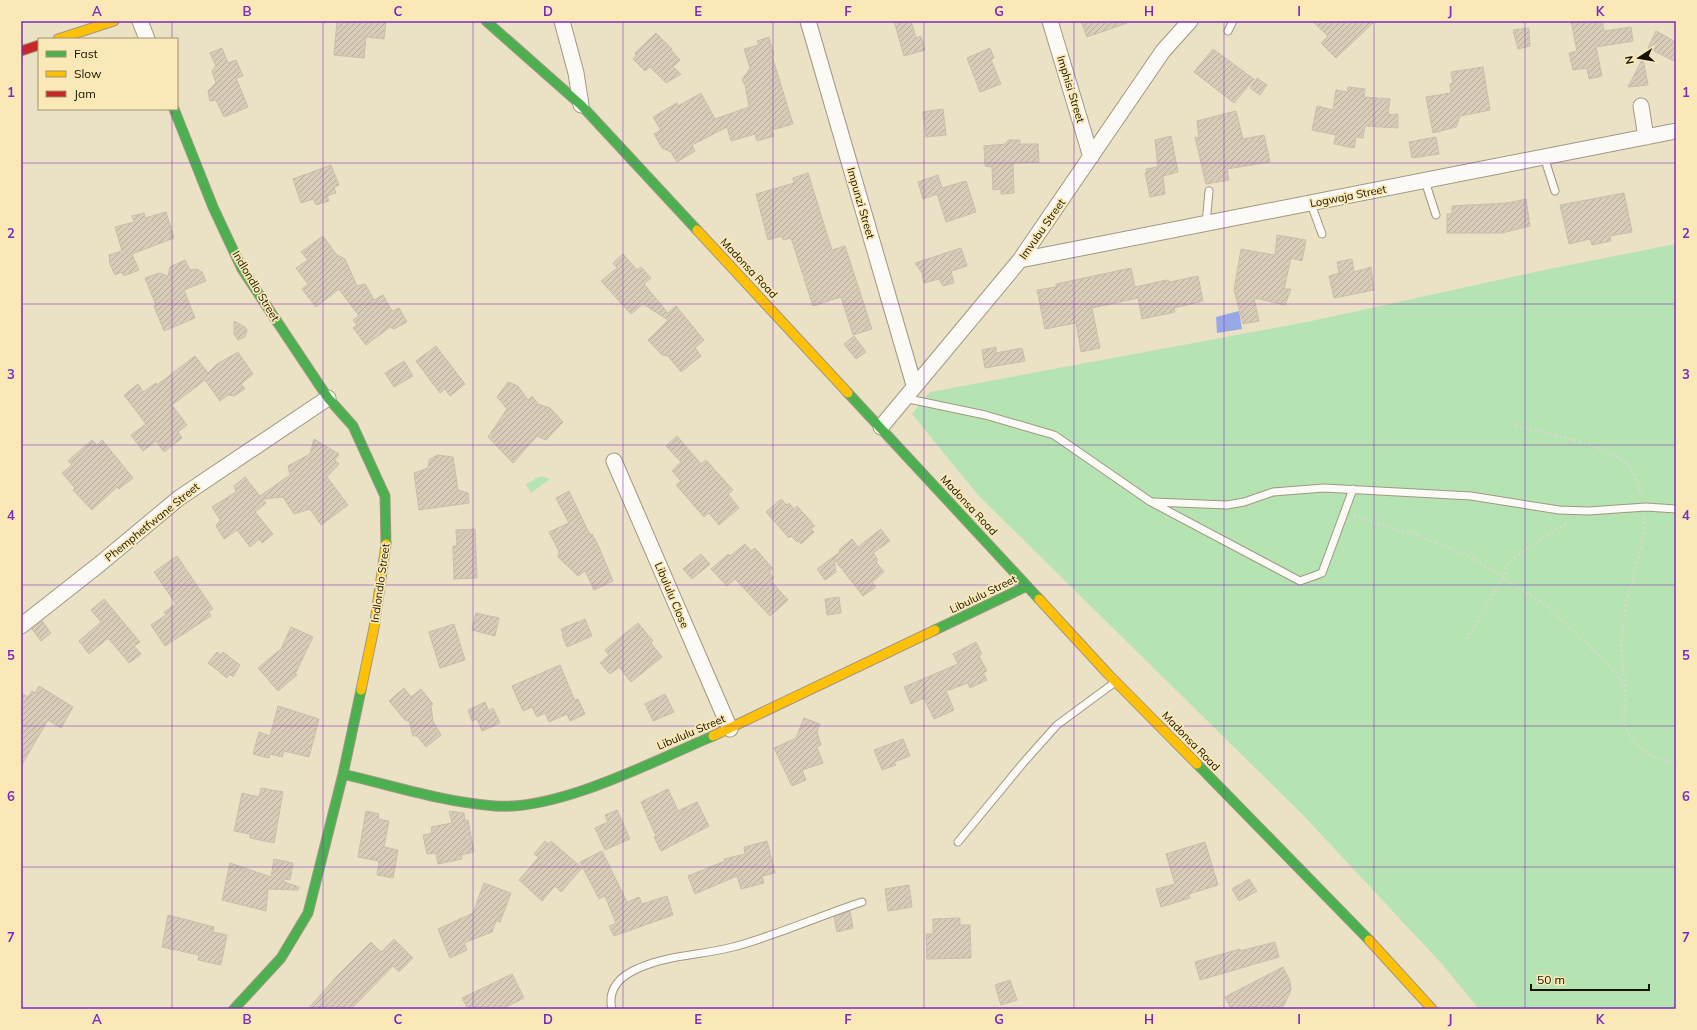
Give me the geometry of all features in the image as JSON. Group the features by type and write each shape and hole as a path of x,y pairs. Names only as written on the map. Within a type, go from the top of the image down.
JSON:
{"street":[{"path":"61,38 114,21"},
{"path":"140,21 147,38"},
{"name":"Madonsa Road","path":"486,21 581,105 1116,682 1350,921 1432,1009"},
{"path":"562,21 576,73 581,105"},
{"name":"Impunzi Street","path":"808,21 914,385"},
{"name":"Imphisi Street","path":"1050,21 1091,157"},
{"name":"Imvubu Street","path":"881,427 914,385 1020,260 1163,51 1190,21"},
{"path":"21,51 38,45"},
{"path":"1641,106 1646,137"},
{"name":"Indlondlo Street","path":"174,110 213,207 242,269 328,398 353,426 385,496 386,547 374,628 343,774 308,913 281,958 234,1009"},
{"name":"Logwaja Street","path":"1020,260 1311,204 1676,131"},
{"name":"Phemphetfwane Street","path":"21,626 179,498 328,398"},
{"name":"Libululu Close","path":"614,462 730,729"},
{"name":"Libululu Street","path":"343,774 427,795 495,806 521,805 592,787 730,729 1027,586"}],"lane":[{"path":"1228,31 1233,21"},
{"path":"1544,157 1555,191"},
{"path":"1425,181 1436,215"},
{"path":"1206,224 1209,191"},
{"path":"1311,204 1322,234"},
{"path":"904,398 985,415 1054,436 1151,502 1300,581 1322,573 1353,489"},
{"path":"1151,502 1227,504 1244,502 1273,492 1324,488 1471,496 1559,510 1588,511 1646,507 1676,509"},
{"path":"958,842 1024,762 1057,725 1116,682"},
{"path":"612,1009 610,999 611,991 619,981 638,968 666,960 731,947 755,940 862,902"}],"path":[{"path":"1516,425 1577,440 1616,456 1632,470 1646,507 1640,554 1626,602 1621,647 1626,688 1624,723 1632,739 1644,751 1660,760 1676,764"},
{"path":"1467,639 1503,578 1508,562 1562,525 1588,511"},
{"path":"1345,512 1367,521 1413,533 1471,557 1547,606 1616,672 1626,688"}],"green space":[{"path":"1676,244 1676,1009 1479,1009 1442,964 1303,815 978,495 912,414 930,392 1307,322 1554,268"},
{"path":"541,476 550,479 531,493 526,484"}],"water":[{"path":"1239,311 1242,329 1217,333 1216,317"}],"building":[{"path":"337,21 386,21 384,39 366,37 364,58 334,55"},
{"path":"894,21 911,21 916,38 921,36 925,50 904,56"},
{"path":"1081,21 1127,21 1127,23 1087,37"},
{"path":"1312,21 1375,21 1336,58 1321,43 1328,36"},
{"path":"1571,21 1602,21 1604,31 1631,27 1633,41 1596,47 1602,76 1589,79 1587,68 1573,70 1569,53 1577,51"},
{"path":"1529,28 1530,46 1518,49 1513,30"},
{"path":"1656,31 1676,42 1676,62 1648,48"},
{"path":"656,33 672,49 671,50 680,60 673,67 681,74 666,83 650,67 645,71 633,59 636,55 635,53"},
{"path":"769,37 774,55 772,56 793,124 772,130 774,136 757,141 755,134 731,141 727,127 692,145 695,151 677,162 671,152 662,148 654,134 661,130 653,117 677,103 678,106 701,93 715,119 749,107 745,85 742,80 750,68 744,49 759,45 757,41"},
{"path":"222,48 228,63 236,60 243,76 236,78 248,107 224,117 216,100 210,101 208,91 216,83 212,71 216,66 210,53"},
{"path":"990,48 994,58 991,60 1001,84 980,92 967,58"},
{"path":"1213,49 1254,79 1234,103 1194,72"},
{"path":"1643,58 1648,85 1628,87"},
{"path":"1483,67 1490,110 1460,116 1456,127 1433,133 1426,97 1451,93 1450,84 1453,83 1451,72"},
{"path":"1257,78 1267,85 1260,95 1250,88"},
{"path":"1348,87 1365,89 1364,97 1390,99 1388,115 1398,114 1398,128 1365,126 1363,138 1356,137 1354,148 1334,144 1336,135 1312,130 1317,106 1333,110 1336,90 1347,92"},
{"path":"943,109 946,135 926,137 923,112"},
{"path":"1236,111 1243,139 1264,135 1270,162 1227,169 1229,180 1206,184 1195,137 1199,138 1197,121"},
{"path":"1171,136 1178,172 1163,176 1165,194 1150,197 1145,173 1147,172 1146,169 1158,167 1155,140"},
{"path":"1436,137 1439,154 1412,158 1409,142"},
{"path":"1008,140 1020,140 1020,144 1038,144 1039,162 1013,163 1014,193 1001,194 1001,189 993,190 992,167 985,166 984,146 1006,144"},
{"path":"331,165 339,185 334,187 336,193 327,196 329,201 316,205 313,199 301,203 293,179"},
{"path":"808,173 832,250 845,246 872,329 853,335 841,297 813,306 791,238 783,240 782,236 768,240 756,194 794,183 793,178"},
{"path":"938,175 942,188 966,181 976,212 946,222 937,194 923,199 918,182"},
{"path":"1624,193 1632,232 1610,236 1611,241 1592,245 1590,239 1569,244 1560,205"},
{"path":"1526,199 1530,226 1502,233 1447,233 1447,214 1452,214 1452,206 1507,203"},
{"path":"166,212 174,238 132,254 139,270 124,276 121,272 115,275 110,264 109,255 122,251 115,227 134,222 132,216 144,213 145,218"},
{"path":"1277,235 1306,240 1302,261 1291,258 1284,289 1291,289 1285,305 1254,298 1259,321 1243,324 1234,290 1241,249 1275,255"},
{"path":"323,236 336,254 345,259 357,286 365,284 374,300 383,295 392,311 399,308 407,322 394,329 390,327 366,345 353,328 357,325 353,320 359,316 339,289 316,307 302,289 308,284 296,268 308,260 301,252"},
{"path":"961,248 967,266 951,271 954,283 943,286 939,279 924,283 922,273 915,263"},
{"path":"623,254 637,270 641,267 651,278 644,284 668,313 676,306 704,340 695,348 701,356 681,372 668,356 662,355 648,340 668,320 643,304 631,314 601,281 617,268 613,263"},
{"path":"1352,259 1354,272 1371,267 1374,290 1334,298 1329,276 1339,273 1337,262"},
{"path":"185,260 190,270 196,269 202,272 206,281 184,290 195,318 164,331 154,306 156,305 145,278 159,273 168,276 170,267"},
{"path":"1131,268 1135,287 1167,280 1170,282 1198,276 1203,301 1174,308 1175,312 1142,319 1138,298 1092,308 1100,348 1081,352 1076,323 1045,329 1037,290 1056,287 1056,284"},
{"path":"234,321 245,327 247,330 245,337 238,340 234,334"},
{"path":"854,336 866,352 856,359 844,344"},
{"path":"436,346 465,384 450,396 445,389 440,393 416,361"},
{"path":"996,347 996,353 1022,348 1025,361 985,368 982,350"},
{"path":"238,352 253,374 241,384 245,389 234,396 228,395 220,401 205,380 172,405 187,425 178,432 182,438 164,452 156,441 143,451 131,435 146,424 124,395 138,384 143,392 156,383 157,385 195,356 208,373 217,364"},
{"path":"404,361 413,376 394,387 385,373"},
{"path":"508,382 518,386 528,400 532,396 538,404 550,408 563,422 546,440 537,436 513,463 488,437 507,409 497,397"},
{"path":"677,436 701,464 706,460 733,490 728,494 739,508 719,525 709,513 704,517 676,485 681,481 672,471 681,462 666,446"},
{"path":"314,439 339,454 335,460 339,464 327,477 348,505 321,525 310,509 294,514 283,497 263,499 266,503 255,512 273,534 262,543 259,539 250,547 237,530 224,539 216,526 220,520 212,507 236,492 234,486 245,477 260,496 290,475 288,466 310,454"},
{"path":"92,440 97,445 102,440 133,478 119,489 117,487 92,510 73,490 75,488 62,473 72,465 68,461"},
{"path":"437,455 453,457 458,490 468,493 469,503 419,510 414,473 428,468 429,460"},
{"path":"569,491 590,535 592,534 598,545 613,581 594,590 585,571 578,576 558,557 559,551 549,532 569,523 556,498"},
{"path":"781,499 787,505 789,503 794,509 797,506 815,526 811,529 814,532 801,544 791,536 789,538 766,512"},
{"path":"475,529 477,578 454,579 453,546 457,546 456,530"},
{"path":"881,529 890,541 873,553 878,560 876,562 884,572 872,582 876,587 863,596 834,559 836,572 825,580 817,569 840,552 839,550 852,539 858,547"},
{"path":"745,544 751,551 755,548 773,569 769,572 774,578 771,581 788,600 770,616 735,579 727,586 711,569 728,554 730,556"},
{"path":"701,554 710,564 692,579 683,569"},
{"path":"177,556 213,609 208,612 211,616 165,646 151,625 166,615 164,612 176,604 154,572"},
{"path":"839,597 841,613 827,615 825,599"},
{"path":"104,599 140,642 134,646 141,654 129,663 108,638 89,654 79,641 101,622 91,610"},
{"path":"476,613 499,618 495,636 472,630"},
{"path":"585,619 592,636 567,647 561,629"},
{"path":"42,621 51,633 41,641 32,629"},
{"path":"638,623 653,641 651,643 662,657 631,682 619,667 610,674 600,663 609,655 605,650"},
{"path":"454,624 465,660 440,668 429,632"},
{"path":"291,627 313,637 295,674 297,675 278,691 258,668 281,649"},
{"path":"976,642 982,654 979,656 987,671 983,673 987,680 970,688 968,683 946,691 954,710 934,719 924,698 911,704 904,687 958,664 953,654"},
{"path":"217,652 221,655 223,652 240,665 233,677 230,674 227,678 208,663"},
{"path":"560,665 575,701 578,699 585,714 570,721 567,714 549,722 545,713 537,717 532,707 523,711 512,686"},
{"path":"39,686 73,707 61,728 48,720 21,766 21,693 28,697 32,691 35,693"},
{"path":"404,688 411,697 421,689 433,704 431,706 433,721 441,735 426,747 417,736 413,736 409,721 405,720 389,701"},
{"path":"665,694 674,712 653,721 645,704"},
{"path":"485,702 489,711 493,708 500,723 482,731 477,719 472,721 468,710"},
{"path":"278,706 319,719 309,757 284,751 282,757 270,754 269,758 253,754 259,732 270,736"},
{"path":"804,718 820,724 817,732 821,745 817,747 823,763 802,770 806,780 792,786 774,748 796,738"},
{"path":"903,739 910,756 894,762 896,765 882,770 874,750"},
{"path":"261,788 283,792 274,843 250,838 250,834 234,831 242,793 259,797"},
{"path":"668,789 678,811 697,802 709,826 661,851 641,802"},
{"path":"617,810 630,839 605,850 595,828 608,822 605,815"},
{"path":"366,811 379,814 378,819 389,821 384,847 398,850 393,878 377,875 379,861 358,857"},
{"path":"449,811 464,813 465,821 468,820 474,852 461,855 462,859 438,864 436,853 427,854 423,835 432,833 431,827 452,823"},
{"path":"545,841 548,844 551,841 582,868 561,892 555,886 542,901 519,880 539,857 534,854"},
{"path":"767,841 775,873 762,876 764,883 741,889 737,876 695,894 688,876 725,861 724,859 745,854 744,847"},
{"path":"1205,842 1218,885 1189,894 1190,898 1161,907 1156,889 1175,884 1166,854"},
{"path":"602,851 627,902 639,897 642,904 667,896 673,915 614,936 609,926 616,923 605,896 599,899 580,862"},
{"path":"274,859 293,863 290,880 284,879 284,882 299,887 298,890 268,889 266,911 222,900 230,863 271,877"},
{"path":"1249,879 1257,891 1239,901 1232,889"},
{"path":"484,883 511,893 500,922 496,921 492,932 464,943 467,950 450,958 438,929 473,913"},
{"path":"909,885 912,907 888,911 885,889"},
{"path":"850,911 853,928 837,932 834,917"},
{"path":"168,915 214,927 213,932 227,935 221,965 198,960 199,955 162,947"},
{"path":"960,918 960,925 970,925 971,958 927,959 926,934 933,934 933,919"},
{"path":"394,939 413,958 399,972 393,966 351,1009 308,1009 337,976 371,942 381,952"},
{"path":"1275,942 1279,957 1200,980 1195,962 1240,949 1240,951"},
{"path":"1283,967 1290,981 1291,990 1283,1007 1278,1009 1231,1009 1225,997"},
{"path":"512,974 524,998 502,1009 468,1009 462,998"},
{"path":"1010,980 1017,1000 1001,1005 995,985"}],"traffic: fast":[{"path":"486,21 581,105 697,230"},
{"path":"174,110 213,207 242,269 328,398 353,426 385,496 386,544"},
{"path":"848,393 1039,599"},
{"path":"935,630 1027,586"},
{"path":"234,1009 281,958 308,913 343,774 361,690"},
{"path":"343,774 456,801 495,806 520,805 547,801 576,793 635,770 713,736"},
{"path":"1197,764 1369,940"}],"traffic: slow":[{"path":"61,38 114,21"},
{"path":"697,230 848,393"},
{"path":"361,690 374,628 386,544"},
{"path":"1039,599 1108,674 1197,764"},
{"path":"713,736 935,630"},
{"path":"1369,940 1432,1009"}],"traffic: jam":[{"path":"21,51 38,45"}]}
